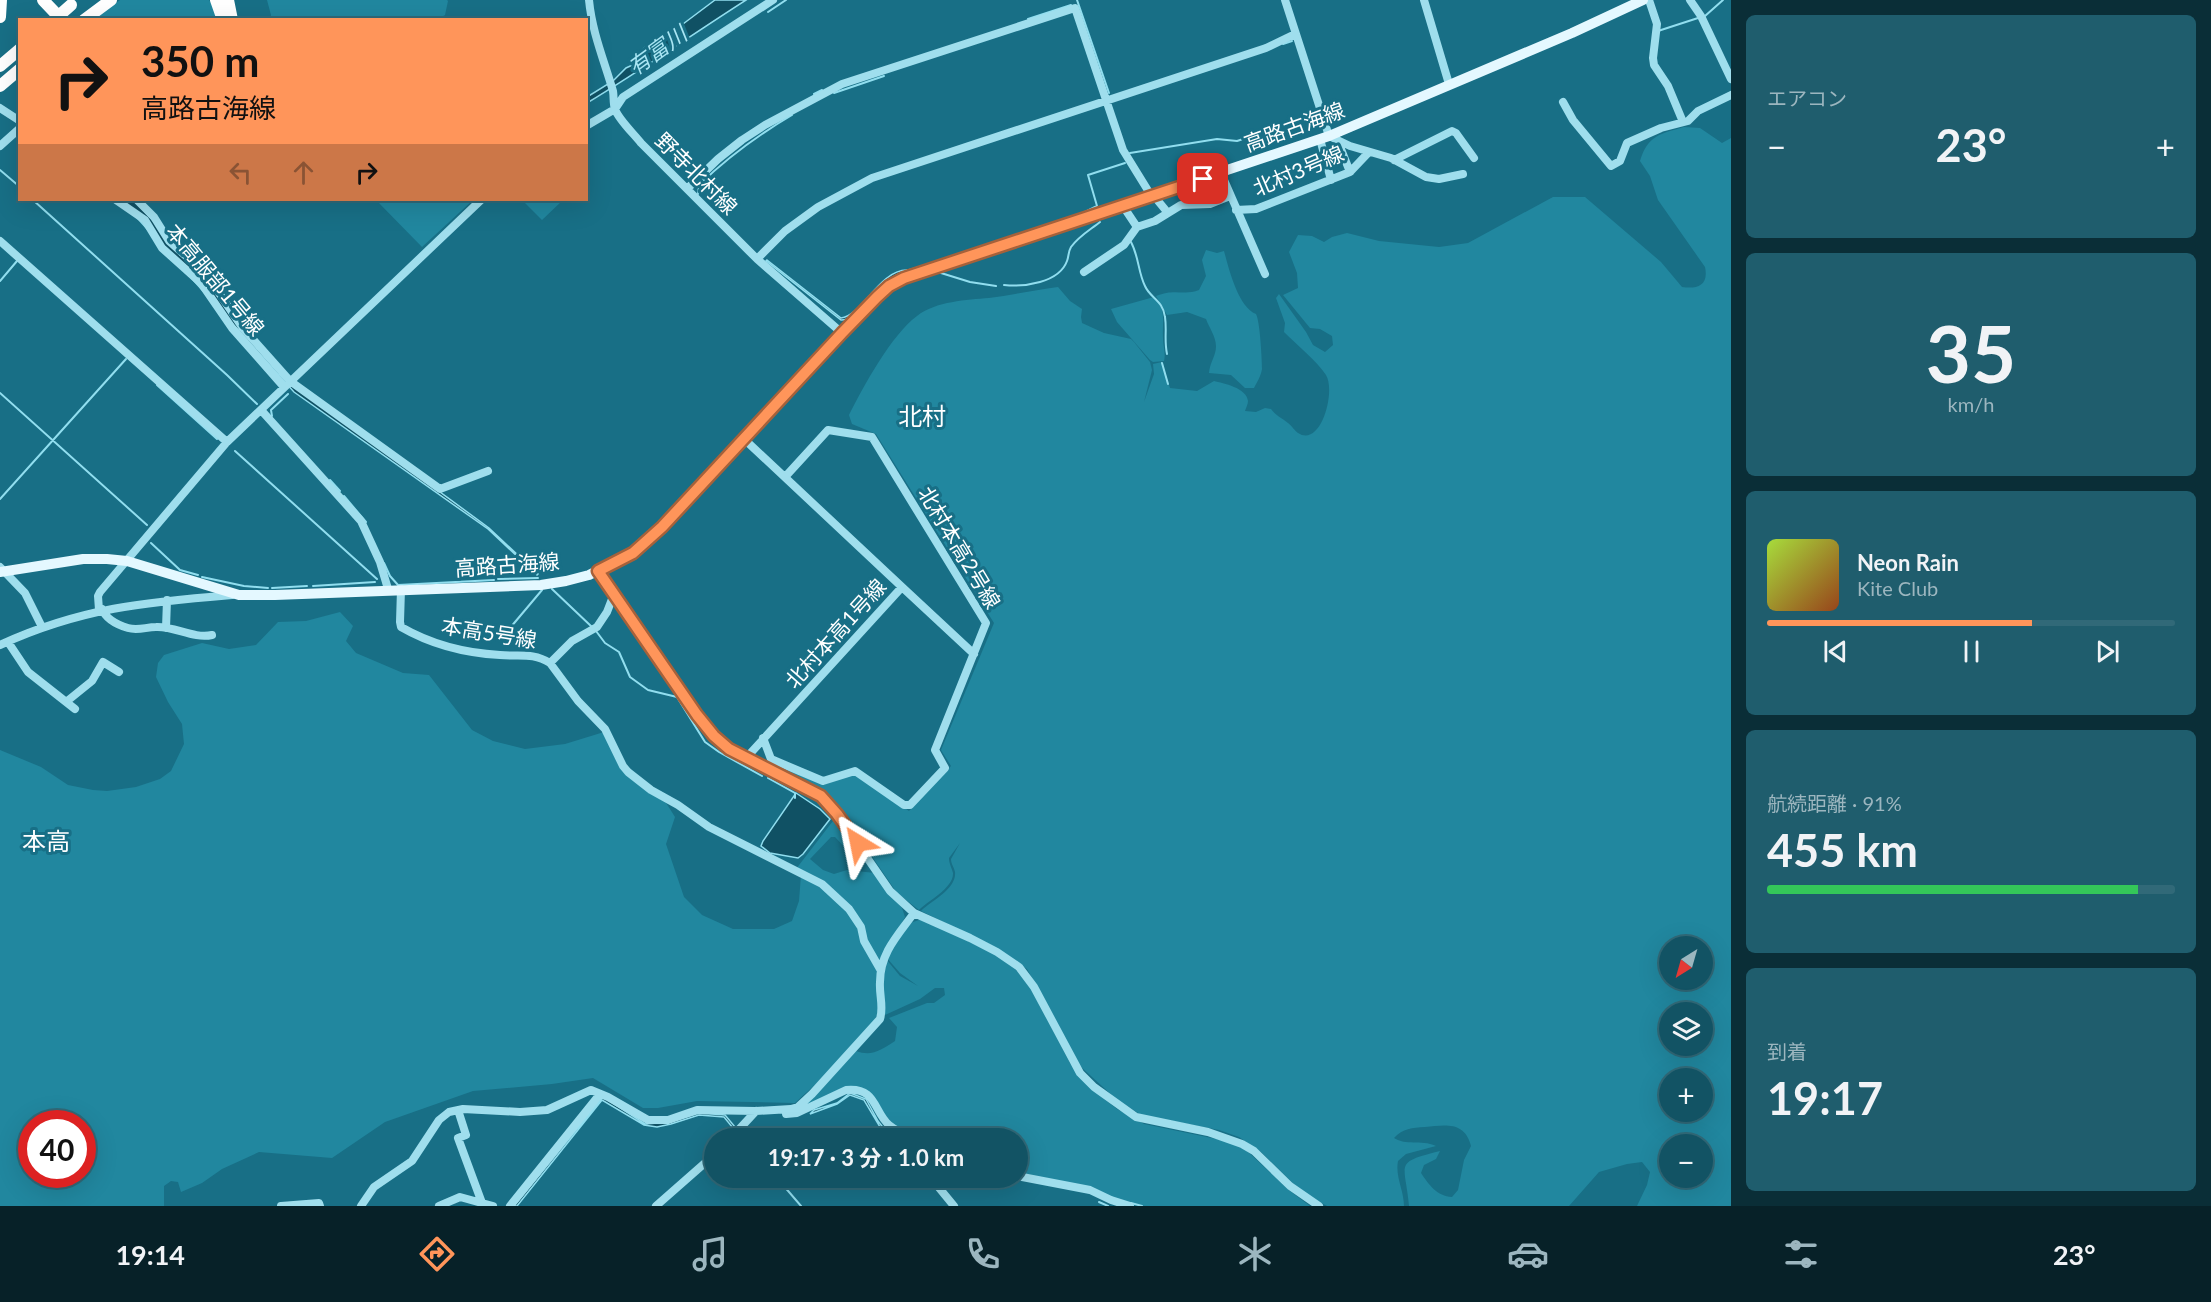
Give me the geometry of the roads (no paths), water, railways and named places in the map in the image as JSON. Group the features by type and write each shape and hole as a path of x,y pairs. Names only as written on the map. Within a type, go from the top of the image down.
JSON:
{"highway":[{"path":"0,17 1,0"},
{"path":"43,0 74,14 111,0"},
{"path":"53,0 74,14"},
{"path":"74,14 102,0"},
{"path":"216,0 222,18"},
{"path":"228,0 232,18"},
{"path":"0,66 18,51"},
{"path":"0,86 18,71"}],"main road":[{"name":"高路古海線","path":"1,570 83,559 127,561 239,595 541,585 566,581 598,571 633,553 662,527 743,438 889,286 904,278 1329,138 1449,84 1572,33 1623,4 1643,0"}],"street":[{"path":"588,0 595,35 614,96 615,109"},
{"path":"588,125 615,109 623,97 773,0"},
{"path":"1285,0 1329,138 1350,172"},
{"path":"1424,0 1449,84"},
{"path":"1649,0 1657,24 1654,65 1668,86 1683,122"},
{"path":"1690,0 1701,16 1731,79"},
{"path":"688,188 742,140 765,125 842,84 1075,8 1123,150 1153,196 1168,213"},
{"path":"757,259 784,231 818,207 872,178 1266,48 1295,34"},
{"path":"1563,102 1563,106 1573,120 1611,166 1620,161 1627,143 1661,128 1690,120 1704,107 1731,95"},
{"path":"0,108 18,119"},
{"name":"野寺北村線","path":"615,109 641,142 757,259 842,333"},
{"path":"0,146 18,130"},
{"path":"1394,160 1452,131 1456,133 1474,158"},
{"path":"1329,138 1394,160 1426,177 1439,179 1462,174"},
{"path":"1329,138 1331,180"},
{"name":"北村3号線","path":"1236,210 1256,209 1350,172 1370,152"},
{"path":"1221,174 1265,274"},
{"path":"1084,272 1124,244 1137,227 1181,205 1210,204 1230,196"},
{"name":"本高服部1号線","path":"118,201 145,220 162,248 201,283 232,328 287,384"},
{"path":"138,201 154,217 169,241 206,274 287,384 440,489 488,471"},
{"path":"212,635 190,634 156,626 135,630 126,628 102,613 98,596 227,442 480,201"},
{"path":"1123,206 1137,227"},
{"path":"0,241 227,442"},
{"path":"261,410 361,521 382,568 388,589"},
{"name":"北村本高2号線","path":"763,738 771,759 799,772 823,781 855,771 904,805 910,805 945,768 935,750 986,623 872,437 828,430 785,477"},
{"name":"北村本高1号線","path":"743,438 902,587 747,757"},
{"path":"1,570 25,593 42,627"},
{"path":"598,571 697,715 714,736 729,749 821,796 837,814 890,891 914,913 970,938 1019,967 1034,987 1080,1073 1094,1087 1116,1105 1136,1117 1226,1136 1242,1144 1254,1151 1290,1186 1319,1206"},
{"path":"902,587 974,654"},
{"name":"本高5号線","path":"401,589 401,627 410,632 451,649 500,656 534,655 550,663 572,641 597,627 614,594"},
{"path":"75,709 27,672 4,643 42,627 100,610 167,600 239,595"},
{"path":"166,628 167,600"},
{"path":"66,702 92,681 103,662 119,672"},
{"path":"550,663 578,701 605,729 628,772 651,790 678,805 709,827 832,891 849,909 861,927 864,941 880,969"},
{"path":"361,1206 374,1187 412,1161 439,1120 449,1112 458,1110 520,1113 547,1110 591,1090 648,1120 668,1120 697,1110 756,1111 798,1107 880,1019 882,1012 879,988 880,969 887,948 914,913"},
{"path":"771,1109 779,1113 796,1113 846,1090 855,1089 868,1096 877,1105 887,1124 895,1128"},
{"path":"510,1206 600,1094"},
{"path":"458,1110 466,1135 458,1138 482,1203"},
{"path":"740,1128 756,1111"},
{"path":"656,1206 704,1164"},
{"path":"1028,1178 1090,1190 1130,1206"},
{"path":"939,1188 954,1206"},
{"path":"439,1206 460,1197 493,1206"},
{"path":"281,1206 319,1203 320,1206"}],"water":[{"name":"有富川","path":"715,0 746,0 588,102 588,96 613,81 626,68 637,63 640,52 644,48 679,27"},
{"path":"122,201 135,201 203,275 286,379 489,528 538,574 488,529 294,392"},
{"path":"767,260 841,318 856,310 888,277 907,270 881,286 861,308 841,320"},
{"path":"796,793 820,809 830,819 798,858 770,853 761,846 763,841"},
{"path":"850,1093 866,1099 883,1128 880,1127 864,1100 850,1095 837,1104 810,1114 814,1110 837,1103"},
{"path":"602,1098 645,1124 670,1122 699,1113 725,1115 735,1127 733,1128 724,1117 699,1115 657,1127 644,1125 602,1100 517,1206 514,1206"}],"waterway":[{"path":"768,12 786,0"},
{"path":"1077,0 1109,93"},
{"path":"1705,16 1723,0"},
{"path":"1028,19 1071,5"},
{"path":"1658,31 1698,18"},
{"path":"1283,44 1292,41"},
{"path":"834,93 884,76"},
{"path":"814,94 822,90"},
{"path":"698,194 699,185 721,165 792,115"},
{"path":"1130,153 1217,139 1237,141 1308,118"},
{"path":"1083,213 1097,206 1088,175 1125,163"},
{"path":"0,170 18,185"},
{"path":"34,201 257,404"},
{"path":"1004,285 1031,284 1057,274 1067,261 1074,243 1100,222"},
{"path":"1131,242 1145,286 1164,311 1167,354"},
{"path":"0,281 17,261"},
{"path":"906,271 929,264"},
{"path":"941,273 970,282 996,286"},
{"path":"0,499 126,359"},
{"path":"1162,363 1168,384"},
{"path":"157,385 217,439"},
{"path":"0,393 147,525"},
{"path":"272,416 271,410 288,394"},
{"path":"235,451 377,579"},
{"path":"330,480 340,491"},
{"path":"344,496 366,522"},
{"path":"151,543 180,570 198,575"},
{"path":"384,563 390,576 398,585 494,580"},
{"path":"202,577 244,586 268,588"},
{"path":"498,579 538,578"},
{"path":"313,586 375,582"},
{"path":"272,588 307,586"},
{"path":"552,589 592,627"},
{"path":"510,628 542,590"},
{"path":"596,631 605,643 619,652 630,677 648,690 677,697 705,742 762,776"},
{"path":"768,778 795,793 795,798"},
{"path":"786,1188 801,1206"},
{"path":"1099,1202 1108,1206"},
{"path":"1131,1203 1142,1206"}],"district":[{"name":"北村","path":"922,415"},
{"name":"本高","path":"46,840"}]}
